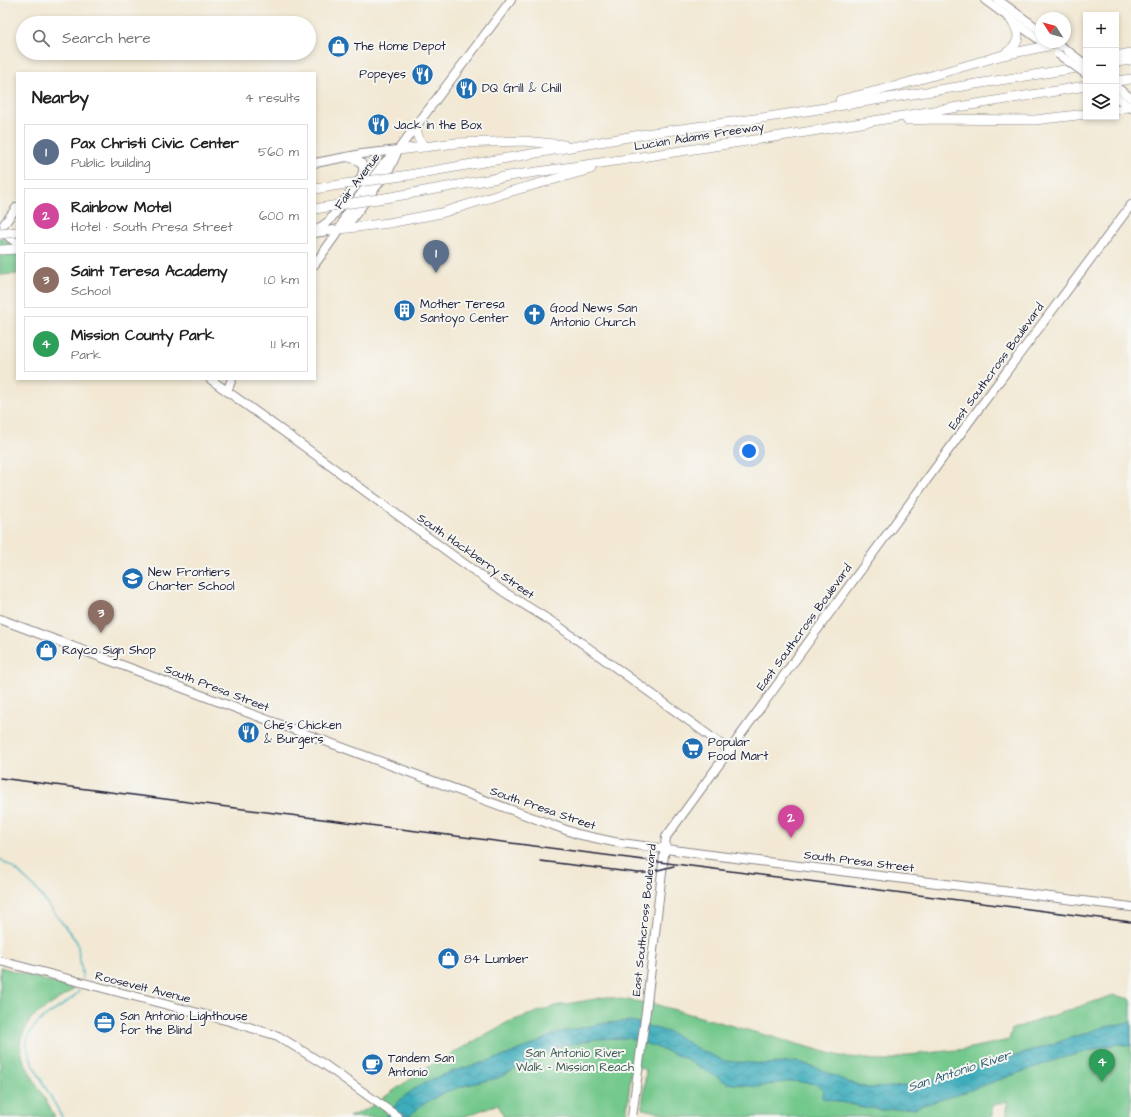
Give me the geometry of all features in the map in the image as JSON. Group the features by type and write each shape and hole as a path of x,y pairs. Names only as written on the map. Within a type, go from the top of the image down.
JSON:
{"highway":[{"path":"1003,55 1013,48 1016,43 1018,34 1017,28 1011,20"},
{"path":"818,109 841,100 893,87 1035,46"},
{"path":"1119,55 1131,53"},
{"path":"1119,62 1131,60"},
{"name":"Lucian Adams Freeway","path":"316,189 409,175 674,130 1038,75 1083,66"},
{"path":"1119,81 1131,79"},
{"name":"Lucian Adams Freeway","path":"316,209 509,176 628,160 1083,86"},
{"path":"1119,108 1130,103"},
{"path":"811,130 846,130 918,120 957,118 1035,120 1083,114"},
{"path":"418,124 416,134 418,139 426,147"},
{"path":"398,150 457,143 523,141 577,146"},
{"path":"340,229 382,224 441,213 505,193 628,160"},
{"path":"1,228 16,233"},
{"path":"0,250 16,249"}],"main road":[{"name":"Fair Avenue","path":"316,262 340,229 346,214 384,163 398,150 511,0"},
{"path":"985,0 1011,20 1035,35"},
{"path":"998,0 1035,27"},
{"path":"1053,48 1058,54 1083,72"},
{"path":"1060,48 1069,52 1083,63"},
{"path":"1119,90 1130,103"},
{"path":"1119,98 1130,103"},
{"path":"316,163 398,150"},
{"path":"316,231 329,221 361,178 364,167 362,164 356,159 347,157"},
{"name":"East Southcross Boulevard","path":"632,1117 666,837 668,832 977,411 1131,205"},
{"path":"16,209 1,228 16,242"},
{"path":"316,232 340,229"},
{"name":"South Hackberry Street","path":"211,380 455,557 510,596 557,625 729,750"},
{"path":"227,391 232,380"},
{"name":"South Presa Street","path":"0,619 565,830 607,841 1131,907"},
{"name":"Roosevelt Avenue","path":"0,961 229,1021 278,1036 325,1064 398,1117"}],"green space":[{"path":"0,237 16,248 16,274 0,275"},
{"path":"0,967 74,989 31,1018 21,1038 20,1046 24,1062 55,1117 0,1117"},
{"name":"San Antonio River Walk - Mission Reach","path":"1114,995 1131,999 1131,1117 1007,1117 1007,1101 992,1106 992,1117 683,1117 642,1109 646,1070 632,1065 626,1117 504,1117 498,1104 463,1117 349,1117 367,1109 428,1067 508,1022 555,1006 607,997 654,1004 840,1056 887,1061 908,1055 966,1049 1009,1040 1012,1029"}],"water":[{"name":"San Antonio River","path":"632,1021 674,1034 700,1050 725,1061 766,1064 797,1062 868,1088 896,1087 924,1083 960,1070 991,1064 1101,1028 1129,1022 1131,1023 1131,1046 1116,1044 1058,1059 962,1093 914,1108 882,1110 822,1098 824,1091 817,1084 791,1081 756,1087 727,1083 686,1059 653,1046 628,1038 596,1039 559,1047 498,1078 445,1092 422,1105 408,1117 385,1117 403,1097 423,1083 450,1072 501,1057 532,1045 559,1032 605,1023"}],"waterway":[{"path":"0,859 16,870 35,888 77,942 83,978"},
{"path":"62,1117 35,1068 27,1043 30,1033 38,1022 70,1000 79,991"}],"railway":[{"path":"0,778 1131,922"},
{"path":"540,861 638,873 646,873 674,866"}],"place":[{"name":"The Home Depot","path":"338,46"},
{"name":"Popeyes","path":"422,74"},
{"name":"DQ Grill & Chill","path":"467,88"},
{"name":"Jack in the Box","path":"378,125"},
{"name":"Pax Christi Civic Center","path":"436,273"},
{"name":"Mother Teresa Santoyo Center","path":"405,311"},
{"name":"Good News San Antonio Church","path":"535,315"},
{"name":"New Frontiers Charter School","path":"132,579"},
{"name":"Saint Teresa Academy","path":"101,633"},
{"name":"Rayco Sign Shop","path":"47,650"},
{"name":"Che's Chicken & Burgers","path":"248,732"},
{"name":"Popular Food Mart","path":"693,749"},
{"name":"Rainbow Motel","path":"791,838"},
{"name":"84 Lumber","path":"448,959"},
{"name":"San Antonio Lighthouse for the Blind","path":"104,1023"},
{"name":"Tandem San Antonio","path":"373,1065"},
{"name":"Mission County Park","path":"1102,1082"}]}
